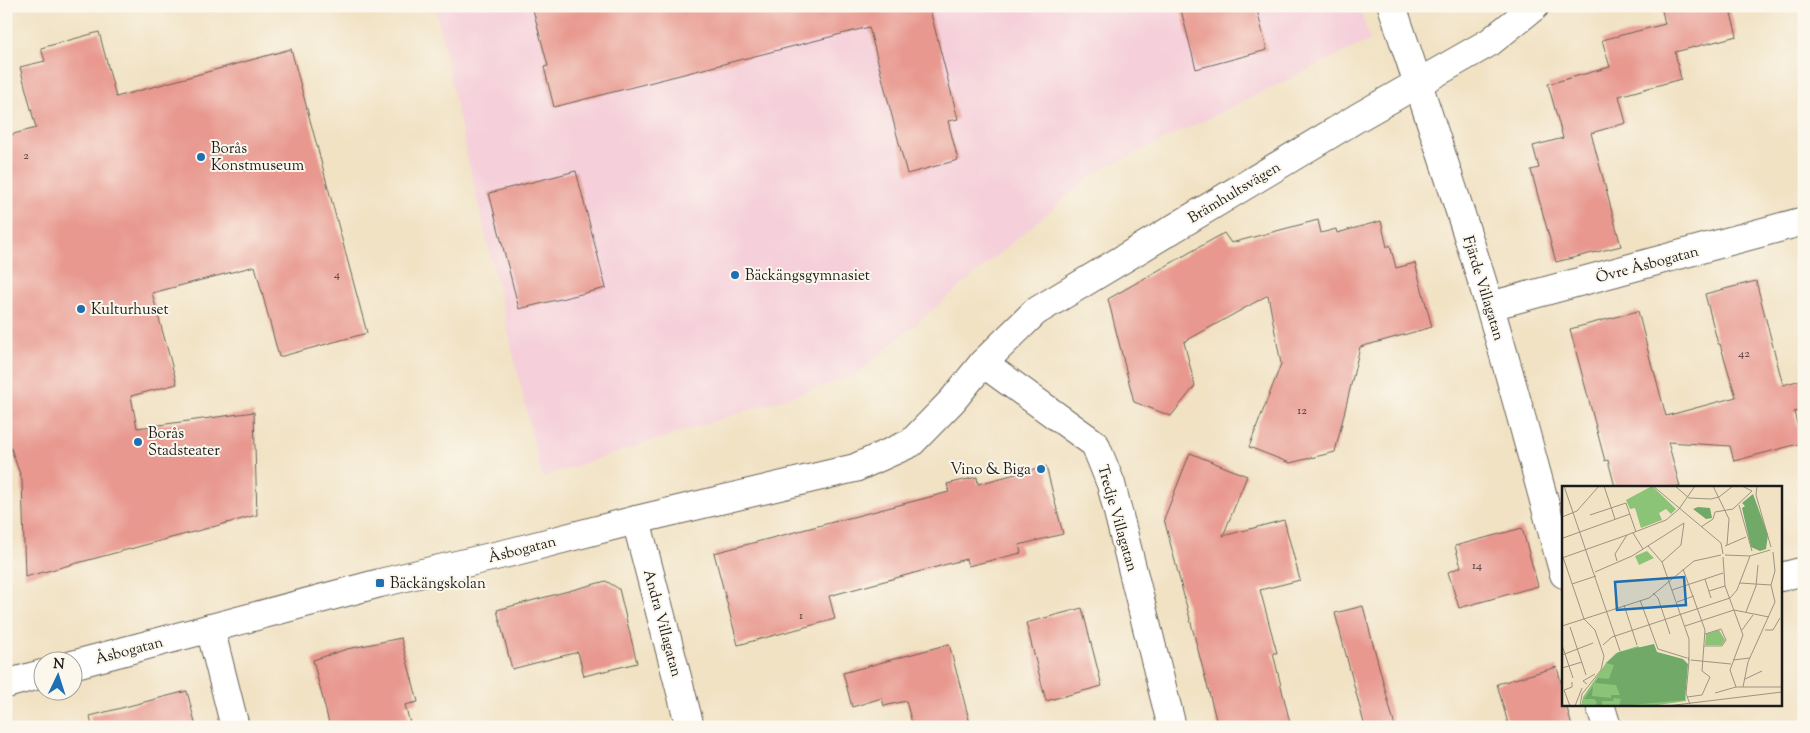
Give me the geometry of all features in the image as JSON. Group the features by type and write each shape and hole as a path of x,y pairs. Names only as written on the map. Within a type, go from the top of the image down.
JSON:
{"street":[{"name":"Fjärde Villagatan","path":"1392,6 1417,84 1440,146 1490,306 1562,567"},
{"name":"Brämhultsvägen","path":"952,401 984,363 1035,312 1357,118 1490,42 1535,6"},
{"name":"Övre Åsbogatan","path":"1490,306 1804,221"},
{"name":"Tredje Villagatan","path":"984,363 1095,444 1111,484 1172,727"},
{"name":"Åsbogatan","path":"82,662 380,583 855,468 912,443 952,401"},
{"name":"Andra Villagatan","path":"636,520 690,727"},
{"path":"1782,577 1804,571"},
{"path":"210,628 236,727"},
{"path":"6,684 32,677"},
{"path":"1601,706 1607,727"}],"shaded area":[{"name":"Bäckängsgymnasiet","path":"435,6 1359,6 1370,40 1095,173 854,376 542,477 467,156"}],"building":[{"path":"532,6 929,6 958,119 948,121 958,160 907,174 869,27 554,107 544,67 548,66"},
{"path":"1180,6 1256,6 1267,50 1196,69"},
{"path":"1661,6 1729,6 1737,36 1675,52 1681,79 1619,96 1626,123 1591,133 1621,246 1556,262 1531,170 1539,168 1533,146 1563,138 1548,84 1610,67 1602,40 1665,24"},
{"name":"Kulturhuset","path":"99,32 116,97 291,49 367,333 279,357 255,266 152,293 177,384 131,396 137,428 254,412 257,515 25,577 22,480 6,434 6,136 36,128 20,67 45,61 41,48"},
{"path":"576,171 606,288 519,309 489,193"},
{"path":"1318,220 1321,233 1336,229 1337,233 1381,221 1387,247 1390,245 1396,268 1415,263 1432,327 1360,347 1335,452 1290,463 1249,447 1281,364 1268,295 1184,342 1195,386 1171,416 1134,402 1108,299 1224,233 1231,243"},
{"path":"1756,281 1783,385 1804,379 1804,409 1794,412 1802,443 1734,461 1730,446 1668,442 1680,486 1615,486 1608,460 1605,461 1570,329 1638,311 1666,416 1736,397 1720,344 1718,344 1705,294"},
{"path":"1190,453 1247,476 1223,536 1284,520 1300,580 1260,590 1277,653 1273,653 1291,727 1218,727 1164,519"},
{"path":"1046,466 1063,534 1019,545 1021,553 968,566 966,559 829,596 835,619 738,645 714,553 949,492 947,484 977,477 978,484"},
{"path":"1522,528 1538,586 1459,608 1448,572 1461,567 1455,546"},
{"path":"606,581 619,589 637,663 584,676 578,652 512,669 497,610"},
{"path":"1363,606 1395,727 1365,727 1335,613"},
{"path":"1082,608 1102,686 1046,701 1026,623"},
{"path":"401,638 418,702 405,705 411,727 330,727 313,660 347,649"},
{"path":"949,644 971,727 913,727 906,701 884,706 882,698 852,707 843,673"},
{"path":"1557,667 1562,686 1562,706 1567,706 1572,727 1509,727 1497,684"},
{"path":"187,691 196,727 92,727 90,716"}],"place":[{"name":"Borås Konstmuseum","path":"201,157"},
{"name":"Bäckängsgymnasiet","path":"735,275"},
{"name":"Kulturhuset","path":"81,309"},
{"name":"Borås Stadsteater","path":"138,442"},
{"name":"Vino & Biga","path":"1041,469"},
{"name":"Bäckängskolan","path":"380,583"}]}
